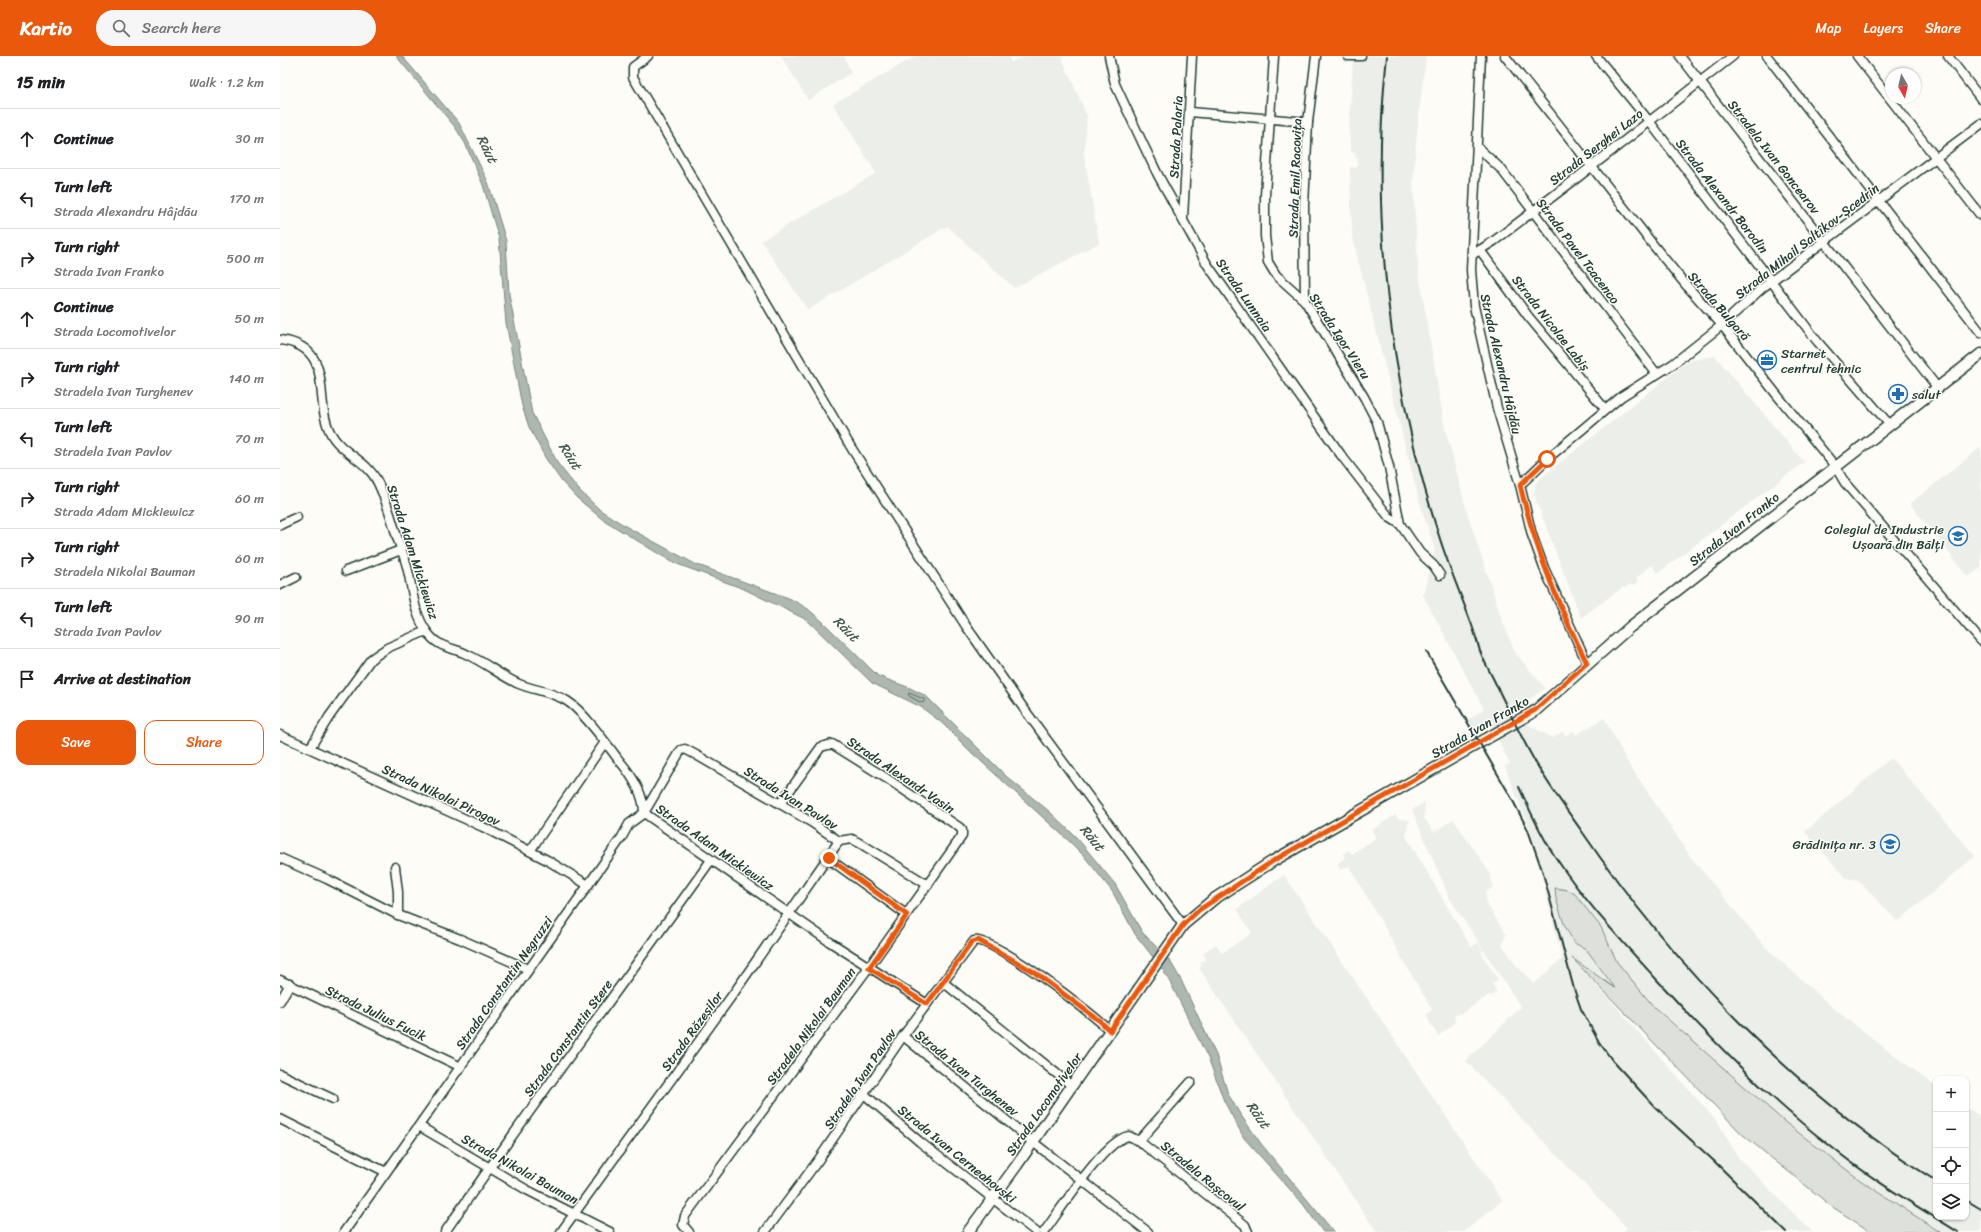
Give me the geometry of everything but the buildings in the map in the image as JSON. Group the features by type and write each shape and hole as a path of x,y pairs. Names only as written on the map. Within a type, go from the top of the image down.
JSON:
{"main road":[{"name":"Strada Ivan Franko","path":"1140,990 1183,925 1199,910 1273,861 1535,710 1630,627 1889,424 1981,354"},
{"name":"Strada Locomotivelor","path":"968,1232 1140,990"}],"street":[{"path":"648,56 634,68 634,77 852,449 966,626 1183,925"},
{"name":"Strada Lunnaia","path":"1110,56 1115,84 1158,175 1207,264 1341,455 1389,517 1400,524"},
{"name":"Strada Palaria","path":"1183,218 1192,56"},
{"name":"Strada Igor Vieru","path":"1274,56 1270,97 1265,195 1265,236 1268,262 1276,275 1305,301 1360,390 1377,422 1389,467 1400,524 1420,554 1434,566 1440,575"},
{"name":"Strada Emil Racovița","path":"1305,301 1304,206 1308,122 1316,56"},
{"path":"1348,56 1361,56"},
{"name":"Strada Alexandru Hâjdău","path":"1481,56 1472,255 1472,287 1480,336 1504,436 1520,485 1532,535 1587,663"},
{"name":"Strada Bulgară","path":"1505,56 1681,280 1722,325 1777,395 1836,466 1858,499 1981,641"},
{"name":"Strada Alexandr Borodin","path":"1596,56 1649,121 1829,356 1889,424"},
{"name":"Stradela Ivan Goncearov","path":"1680,56 1937,387"},
{"name":"Strada Serghei Lazo","path":"1472,255 1494,241 1734,56"},
{"path":"1767,56 1981,333"},
{"path":"1857,56 1981,216"},
{"path":"1948,56 1981,99"},
{"path":"1190,112 1308,122"},
{"name":"Strada Mihail Saltîkov-Șcedrin","path":"1520,485 1629,390 1673,364 1722,325 1772,280 1825,242 1981,124"},
{"name":"Strada Pavel Tcacenco","path":"1477,147 1496,164 1656,374"},
{"name":"Strada Nicolae Labiș","path":"1480,250 1528,316 1605,410"},
{"name":"Strada Adam Mickiewicz","path":"280,340 298,344 306,349 313,359 321,384 326,420 330,432 341,447 370,469 375,476 385,499 408,570 414,603 426,631 444,647 468,655 518,683 570,702 624,766 638,789 644,804 644,813 869,968 927,1004"},
{"path":"280,525 297,517"},
{"path":"346,571 401,550"},
{"path":"280,584 296,578"},
{"path":"310,748 329,717 371,659 387,648 426,631"},
{"name":"Strada Nikolai Pirogov","path":"280,735 483,827 530,851 588,885"},
{"path":"530,851 605,742"},
{"name":"Strada Alexandr Vasin","path":"780,804 821,747 832,744 953,823 962,830 963,833"},
{"name":"Strada Constantin Negruzzi","path":"344,1232 622,837 629,824 644,813 682,749"},
{"name":"Strada Ivan Pavlov","path":"682,749 698,756 780,804 839,841 848,839 856,841 928,885"},
{"name":"Stradela Nikolai Bauman","path":"689,1232 683,1225 685,1216 869,968 963,833"},
{"name":"Strada Răzeșilor","path":"561,1232 790,914 839,841"},
{"path":"280,858 327,879 398,915 460,939 528,969"},
{"path":"829,858 907,915"},
{"name":"Strada Constantin Stere","path":"445,1232 489,1168 711,860"},
{"path":"395,866 398,892 398,915"},
{"name":"Stradela Ivan Pavlov","path":"765,1232 864,1094 903,1036 975,940 993,947 1034,972 1100,1021 1110,1031"},
{"name":"Strada Julius Fucik","path":"280,980 461,1067"},
{"path":"943,982 1072,1086"},
{"path":"280,1001 290,984"},
{"name":"Strada Ivan Turghenev","path":"903,1036 1033,1142 1148,1232"},
{"path":"280,1074 333,1099"},
{"name":"Stradela Rașcovul","path":"1191,1082 1139,1141 1245,1225 1248,1232"},
{"name":"Strada Ivan Cerneahovski","path":"864,1094 903,1128 1036,1232"},
{"path":"280,1119 386,1172"},
{"name":"Strada Nikolai Bauman","path":"419,1126 527,1190 610,1232"},
{"path":"1044,1232 1082,1180 1118,1140 1129,1136 1139,1141"}],"shaded area":[{"path":"781,56 844,56 851,73 808,100"},
{"path":"916,56 1008,56 1011,62 1027,56 1061,56 1087,116 1084,154 1099,243 1014,288 947,226 808,310 761,241 876,173 833,104"},
{"path":"1353,56 1426,56 1418,120 1413,183 1418,267 1444,424 1467,512 1503,623 1516,654 1545,688 1519,707 1528,724 1552,738 1563,732 1565,736 1573,731 1576,735 1604,718 1628,763 1690,856 1766,948 1833,1008 1933,1085 1933,1220 1969,1220 1969,1109 1981,1117 1981,1232 1871,1232 1831,1206 1742,1134 1582,968 1719,1124 1738,1157 1812,1232 1623,1232 1627,1228 1466,1061 1521,1007 1450,899 1412,810 1425,802 1424,818 1434,832 1453,819 1488,870 1493,887 1486,892 1486,903 1506,934 1502,945 1516,965 1534,984 1562,959 1532,836 1505,766 1510,764 1491,725 1447,750 1445,745 1455,741 1466,730 1468,733 1473,729 1468,720 1484,709 1423,595 1435,550 1419,500 1352,236 1350,167 1357,168 1358,158 1355,158 1356,153 1351,152 1349,131"},
{"path":"1715,356 1804,462 1658,573 1652,565 1636,578 1638,582 1632,586 1630,584 1625,588 1623,587 1581,618 1534,495 1536,482 1688,361"},
{"name":"Colegiul de Industrie Ușoară din Bălți","path":"1981,447 1981,568 1968,577 1910,504"},
{"name":"Grădinița nr. 3","path":"1891,758 1975,856 1897,921 1858,880 1846,878 1805,832"},
{"path":"1395,815 1400,819 1409,820 1406,836 1471,947 1478,943 1483,951 1481,953 1498,980 1492,983 1497,992 1491,996 1489,995 1464,1012 1454,1016 1455,1023 1438,1036 1430,1023 1427,1014 1432,1010 1349,866 1341,870 1337,864 1345,858 1343,854 1349,850 1352,854 1376,838 1372,830"},
{"path":"1284,875 1502,1200 1464,1232 1377,1232 1199,968 1202,966 1200,963 1206,959 1203,953 1216,944 1222,953 1252,933 1237,909"},
{"path":"1555,888 1568,890 1575,894 1601,927 1617,962 1654,1007 1786,1123 1860,1180 1940,1232 1871,1232 1831,1206 1742,1134 1572,958 1615,988 1586,949 1574,943 1564,924 1556,899"}],"water":[{"path":"396,56 402,56 459,123 488,182 506,241 509,294 532,413 558,464 579,490 600,510 627,527 695,564 791,599 808,609 878,676 910,688 926,696 1007,777 1050,812 1077,838 1115,884 1142,932 1170,961 1181,980 1216,1055 1228,1094 1240,1114 1262,1145 1334,1232 1323,1232 1303,1204 1244,1138 1224,1101 1209,1060 1163,970 1135,934 1112,891 1084,856 1070,842 972,753 942,723 921,707 872,683 807,620 744,589 672,562 602,519 577,498 562,482 546,459 529,427 522,406 506,323 499,239 483,185 465,143 455,127"}],"railway":[{"path":"1387,56 1382,117 1381,178 1383,239 1388,300 1397,361 1408,421 1440,539 1487,667 1538,767 1556,794 1617,881 1697,978 1740,1024 1786,1067 1834,1108 1884,1146 1933,1179"},
{"path":"1426,651 1511,797 1528,830 1543,873 1574,989 1581,1009 1599,1042 1612,1060 1655,1107 1714,1161 1786,1232"},
{"path":"1519,787 1545,841 1579,890 1604,921 1677,1002 1719,1045 1783,1107 1844,1157 1860,1169 1958,1232"},
{"path":"1969,1202 1981,1209"}],"place":[{"name":"Starnet centrul tehnic","path":"1767,360"},
{"name":"salut","path":"1898,394"},
{"name":"Colegiul de Industrie Ușoară din Bălți","path":"1958,536"},
{"name":"Grădinița nr. 3","path":"1890,844"}],"route":[{"path":"829,858 907,915 869,968 927,1004 972,942 978,940 993,947 1034,972 1100,1021 1110,1031 1140,990 1183,925 1199,910 1273,861 1498,731 1515,724 1549,700 1587,663 1544,568 1532,535 1520,485 1547,459"}],"water label":[{"name":"Răut","path":"487,149"},
{"name":"Răut","path":"570,456"},
{"name":"Răut","path":"846,629"},
{"name":"Răut","path":"1092,838"},
{"name":"Răut","path":"1258,1115"}]}
